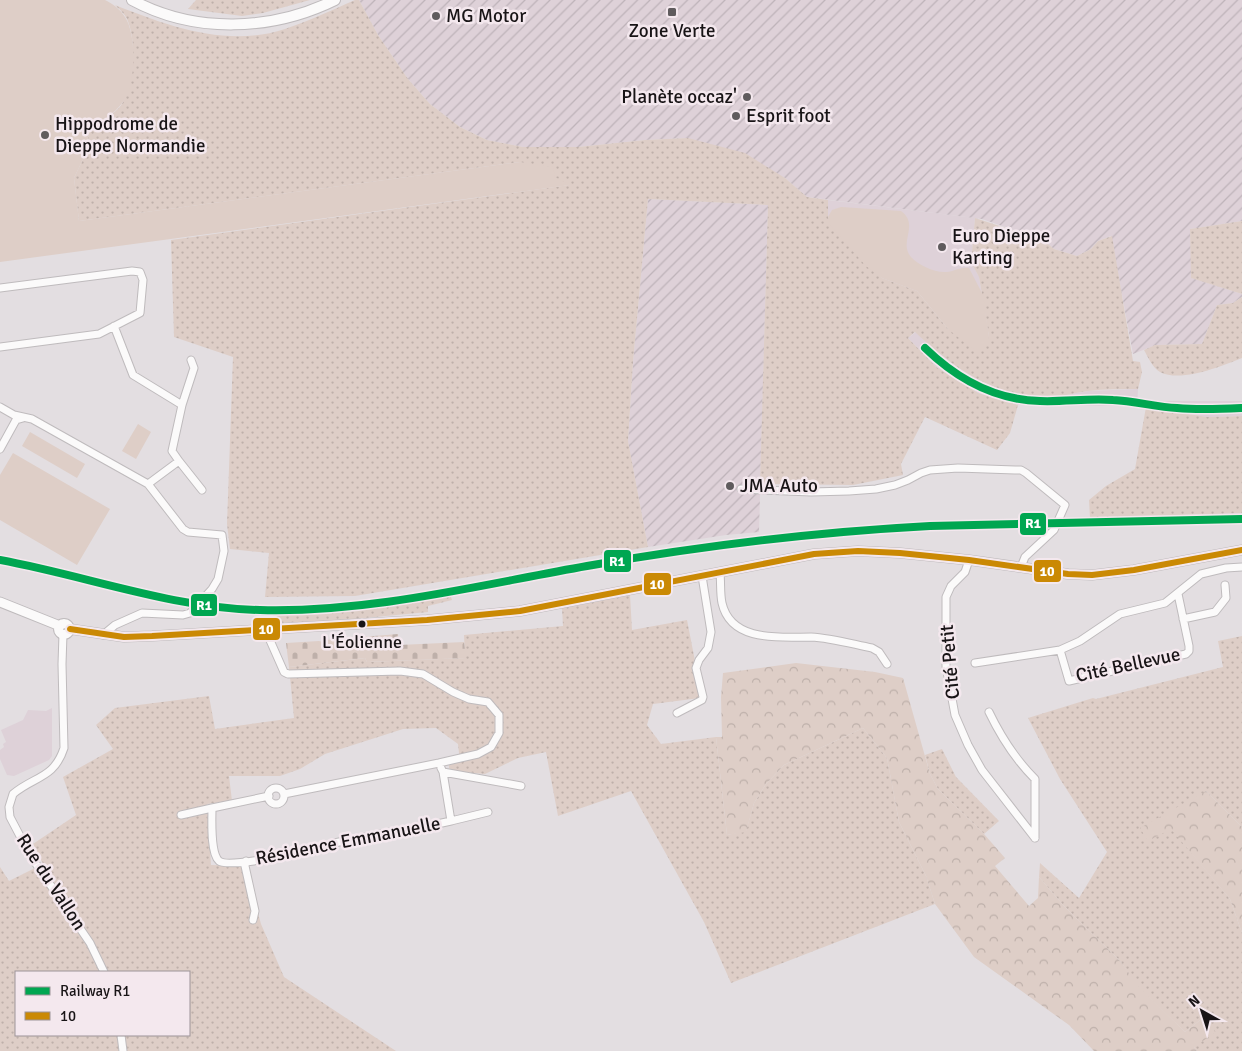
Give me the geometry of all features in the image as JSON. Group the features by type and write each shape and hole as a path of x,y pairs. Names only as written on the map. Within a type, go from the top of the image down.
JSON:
{"main road":[{"path":"132,0 162,13 216,25 266,22 306,12 331,2"},
{"path":"0,602 64,630 103,635 152,636 427,620 520,611 814,554 858,551 900,553 969,560 1068,574 1109,574 1242,550"}],"street":[{"path":"0,288 137,270 140,272 142,280 140,312 99,334 0,347"},
{"path":"114,326 133,375 182,405"},
{"path":"191,360 194,368 182,405 172,451 202,490"},
{"path":"0,407 14,415 32,419 148,484 182,529 188,532 222,536 224,551 218,579 212,590 190,613 183,616 142,613 115,625 103,635"},
{"path":"0,449 16,420 26,417"},
{"path":"148,484 179,461"},
{"path":"741,489 811,492 858,490 895,485 930,470 958,468 1021,470 1065,505 1054,530 1025,557 1021,567"},
{"name":"Cité Petit","path":"969,560 965,572 951,586 946,597 946,666 955,715 968,745 982,770 1035,838 1035,779 1008,748 989,712"},
{"name":"Cité Bellevue","path":"975,663 1060,650 1080,641 1120,614 1165,602 1178,594 1201,574 1226,568 1242,567"},
{"path":"720,573 722,603 725,612 732,621 747,632 760,637 814,638 872,648 879,652 887,664"},
{"path":"677,712 702,700 703,697 696,668 699,660 708,648 711,632 702,576"},
{"path":"1183,619 1215,612 1226,598 1225,585"},
{"name":"Cité Bellevue","path":"1060,650 1069,681 1186,654 1189,651 1189,646 1178,594"},
{"path":"265,629 284,672 288,674 400,671 423,674 469,699 488,702 499,715 499,733 490,746 478,754 284,794"},
{"name":"Rue du Vallon","path":"64,630 62,673 64,748 60,758 47,774 24,785 12,794 9,811 30,855 90,943 104,971"},
{"name":"Résidence Emmanuelle","path":"439,763 443,772 451,820"},
{"path":"443,772 521,786"},
{"path":"275,789 280,789 284,794 283,801 278,804 272,803 269,796 270,791 275,789"},
{"path":"181,815 269,796"},
{"name":"Résidence Emmanuelle","path":"212,808 216,857 221,862 227,864 329,847 334,843 401,832 488,812"},
{"name":"Résidence Emmanuelle","path":"246,861 245,866 255,911 253,920"},
{"path":"121,1036 123,1051"}],"shaded area":[{"path":"359,0 1242,0 1242,221 1190,229 1192,278 1242,294 1242,297 1233,303 1217,305 1202,344 1156,345 1133,354 1111,236 1098,241 1091,249 1077,256 1054,249 1043,240 982,219 807,197 785,178 688,138 645,140 578,147 523,147 487,140 460,127 430,104 408,79 378,35"},
{"path":"648,199 768,205 759,532 648,547 628,442 633,362"},
{"name":"Euro Dieppe Karting","path":"828,200 975,218 971,261 979,277 989,337 917,291 882,278 828,217"},
{"path":"916,332 957,368 1007,393 1053,397 1088,391 1138,389 1137,407 1018,405 978,393 936,367 908,338"},
{"path":"1146,401 1242,401 1242,416 1207,417 1146,407"},
{"path":"1242,513 1242,522 940,529 753,543 367,608 293,614 272,613 270,608 317,607 379,600 698,545 781,535 915,525"},
{"path":"52,708 52,756 49,760 14,776 7,775 0,759 0,750 6,742 1,730 23,720 28,710 46,711"}],"green space":[{"name":"Hippodrome de Dieppe Normandie","path":"0,0 105,0 121,12 129,25 133,47 133,72 130,84 120,106 90,129 84,157 74,178 79,221 520,162 553,167 555,177 570,185 0,262"},
{"path":"196,0 310,0 263,13 242,16 188,9"},
{"path":"359,0 378,35 408,79 430,104 460,127 487,140 523,147 578,147 645,140 688,138 745,153 785,178 807,197 828,200 828,217 882,278 917,291 948,329 989,337 979,277 971,262 975,218 1043,240 1054,249 1077,256 1091,249 1098,241 1112,236 1133,361 1140,362 1142,372 1138,389 1094,390 1054,397 1014,394 996,388 961,369 915,332 908,338 936,367 978,393 1018,405 1010,433 997,450 925,417 901,464 903,475 853,485 760,484 768,205 648,199 633,362 628,441 648,547 355,596 265,597 269,553 230,549 227,524 233,357 174,337 171,240 569,185 520,162 79,221 74,178 84,157 90,129 121,106 130,83 133,50 130,28 126,17 115,5 177,27 198,32 241,36 285,29"},
{"name":"Euro Dieppe Karting","path":"841,207 901,211 909,222 907,245 908,251 914,260 927,268 942,272 969,268 983,295 989,337 988,344 983,349 969,346 948,329 917,291 882,278 866,266 830,225 828,217 832,210"},
{"path":"1242,221 1242,294 1191,278 1190,229"},
{"path":"1242,297 1242,358 1201,372 1179,376 1160,372 1152,365 1144,350 1155,345 1202,344 1217,305 1233,303"},
{"path":"1146,407 1207,417 1242,416 1242,513 1090,518 1089,500 1106,486 1135,469"},
{"path":"138,424 151,432 136,459 122,451"},
{"path":"30,432 85,464 77,478 22,446"},
{"path":"13,453 110,509 77,565 0,520 0,475"},
{"path":"450,594 452,600 428,606 428,612 333,621 277,623 272,613 339,611"},
{"path":"630,595 632,630 687,620 695,661 692,669 700,698 653,704 647,725 661,744 716,737 727,835 746,831 754,803 766,784 784,765 863,728 887,758 899,822 926,876 935,904 731,983 704,922 631,791 558,816 546,752 518,758 485,774 453,771 449,768 449,765 460,762 458,744 436,728 403,729 325,754 300,769 280,776 229,776 232,801 207,804 211,865 245,866 261,924 284,977 396,1051 0,1051 0,867 9,881 43,864 33,844 76,815 63,777 113,749 96,725 115,708 209,696 215,729 294,718 289,667 365,658 367,662 465,658 464,635 563,626 562,608"},
{"path":"398,634 399,645 464,642 466,658 367,662 365,658 289,667 286,643 323,642 326,640"},
{"path":"1242,636 1242,827 1206,791 1171,828 1230,899 1242,933 1242,1051 1197,1051 1194,1047 1204,1017 1185,1032 1137,986 1121,962 1063,905 1039,877 1040,863 1079,898 1107,852 1060,779 1028,718 1093,698 1096,699 1223,667 1218,641"},
{"path":"796,663 875,672 903,678 930,774 938,789 984,834 1005,858 995,866 1029,906 1038,898 1039,877 1063,905 1121,962 1138,986 1185,1032 1204,1017 1216,1032 1194,1047 1197,1051 1094,1051 1069,1025 974,957 935,904 926,876 899,822 887,758 863,728 784,765 766,784 754,803 746,832 727,835 716,737 722,737 721,697 723,673"},
{"path":"942,749 956,777 999,821 984,834 938,789 930,774 925,755"},
{"path":"1206,791 1242,827 1242,933 1230,899 1171,829 1148,841 1140,828"}],"rail line":[{"name":"R1","path":"925,348 964,378 978,386 1008,397 1049,401 1121,401 1185,409 1242,408"},
{"name":"R1","path":"0,560 194,604 260,610 301,610 342,607 424,596 630,559 715,546 801,536 930,526 1242,519"}],"transit line":[{"name":"10","path":"70,629 124,637 152,636 427,620 520,611 814,554 858,551 969,560 1068,574 1092,575 1134,570 1242,550"}],"place":[{"name":"Zone Verte","path":"672,12"},
{"name":"MG Motor","path":"436,16"},
{"name":"Planète occaz'","path":"747,97"},
{"name":"Esprit foot","path":"736,116"},
{"name":"Hippodrome de Dieppe Normandie","path":"45,135"},
{"name":"Euro Dieppe Karting","path":"942,247"},
{"name":"JMA Auto","path":"730,486"},
{"name":"L'Éolienne","path":"362,624"}]}
